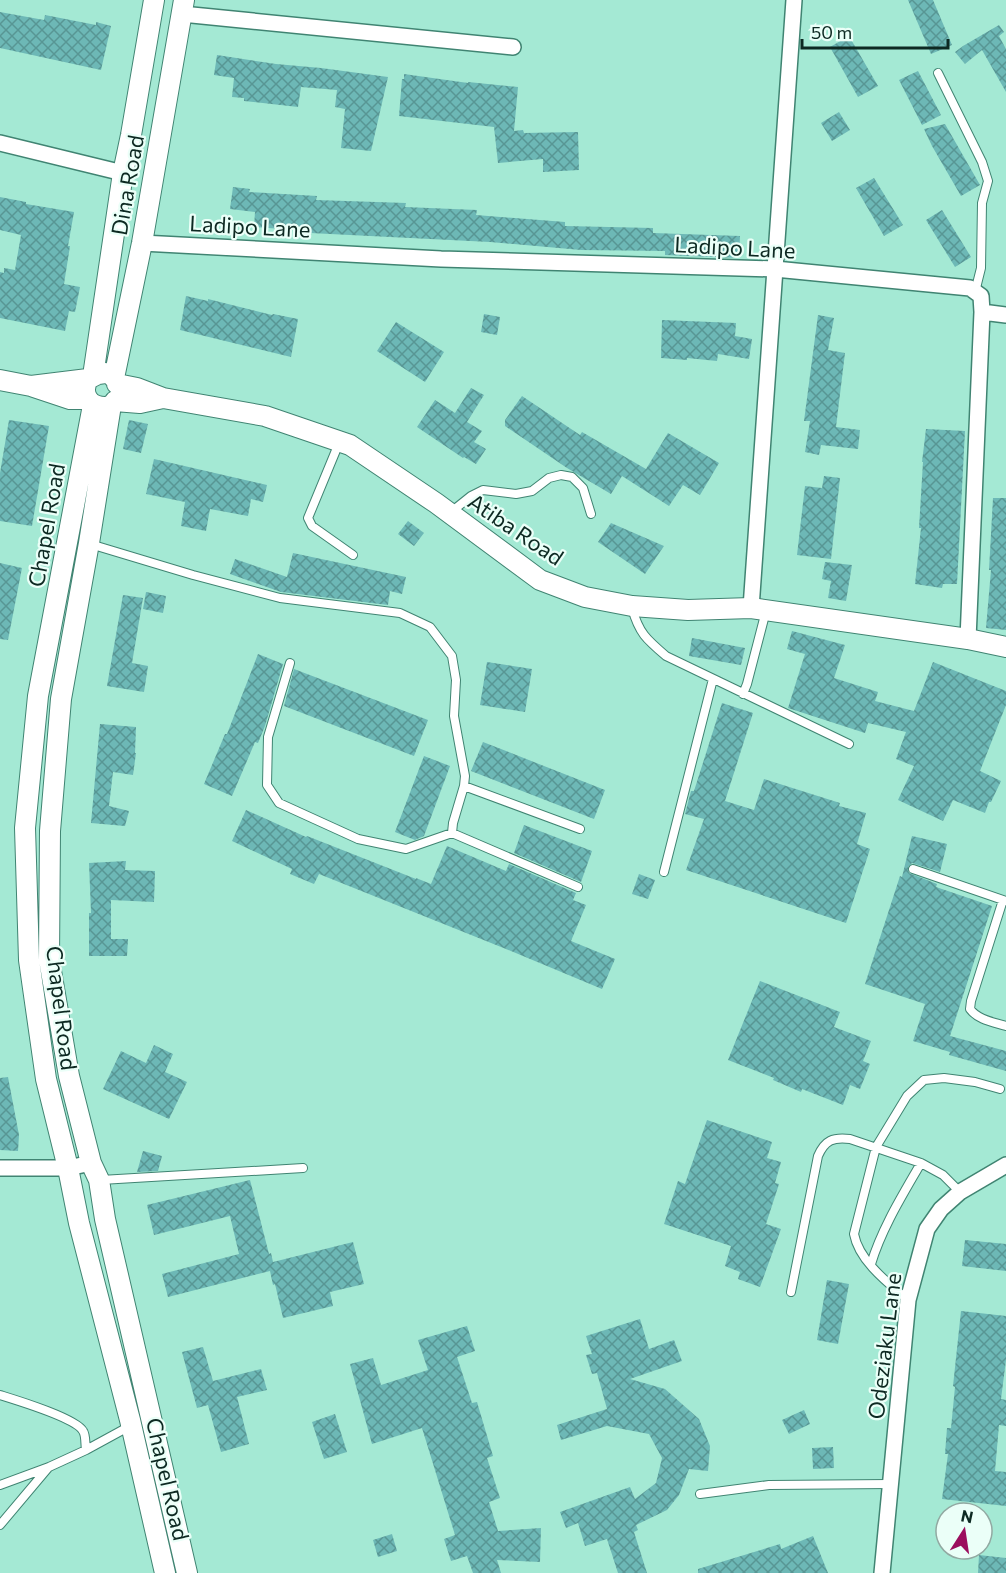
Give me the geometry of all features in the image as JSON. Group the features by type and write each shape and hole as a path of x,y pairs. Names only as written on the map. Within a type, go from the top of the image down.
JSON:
{"street":[{"name":"Dina Road","path":"154,0 123,173 91,378 85,389 106,395 141,243 183,7"},
{"path":"759,609 775,269 794,0"},
{"path":"183,7 513,47"},
{"path":"0,143 123,173"},
{"name":"Ladipo Lane","path":"141,243 441,259 775,269 970,288 975,292"},
{"path":"968,639 982,312 981,296 975,292"},
{"path":"982,312 1006,315"},
{"path":"0,380 32,386 91,378"},
{"name":"Atiba Road","path":"32,386 70,399 106,395 137,388 163,398 265,416 340,441 350,445 449,513 540,580 585,597 632,606 688,610 759,609 968,639 1006,647"},
{"name":"Chapel Road","path":"106,395 105,432 89,543 61,699 50,831 49,959 69,1076 95,1172 187,1573"},
{"name":"Chapel Road","path":"106,395 38,696 25,828 29,960 46,1079 165,1573"},
{"name":"Odeziaku Lane","path":"882,1573 908,1300 927,1229 941,1209 960,1192 1006,1165"},
{"path":"0,1168 68,1168 95,1172"}],"lane":[{"path":"938,73 982,162 988,181 981,209 981,268 975,292"},
{"path":"340,441 308,518 312,526 353,555"},
{"path":"449,513 483,490 516,494 532,491 549,478 561,475 572,477 583,488 591,514"},
{"path":"89,543 193,576 280,597 400,613 430,627 452,656 456,680 454,716 465,776 452,832"},
{"path":"632,606 637,626 648,641 674,660 849,744"},
{"path":"743,694 747,684 759,609"},
{"path":"290,663 268,737 267,785 279,803 358,839 406,849 452,832 578,886"},
{"path":"664,872 713,679"},
{"path":"464,786 580,829"},
{"path":"913,869 1005,900 970,1009 984,1019 1006,1026"},
{"path":"908,1300 880,1275 856,1244 854,1234 876,1147 907,1096 924,1080 944,1078 975,1082 1000,1089"},
{"path":"791,1292 818,1156 822,1147 830,1141 840,1138 850,1139 921,1163 944,1175 960,1192"},
{"path":"871,1264 886,1222 921,1163"},
{"path":"95,1172 303,1168"},
{"path":"0,1395 76,1423 84,1432 86,1449"},
{"path":"0,1485 49,1467 131,1425"},
{"path":"0,1525 49,1467"},
{"path":"700,1494 769,1485 891,1484"}],"building":[{"path":"908,0 933,0 952,45 931,54"},
{"path":"0,12 44,20 45,15 111,26 101,70 0,48"},
{"path":"999,25 1004,32 999,36 1006,49 1006,92 982,50 965,64 955,52"},
{"path":"849,36 878,86 858,97 830,47"},
{"path":"217,55 388,77 371,151 341,148 345,109 335,107 337,90 301,87 298,107 244,101 244,98 232,97 234,78 214,75"},
{"path":"918,71 941,115 922,125 899,80"},
{"path":"404,74 518,87 514,131 523,130 524,133 578,132 579,170 543,172 543,159 498,163 494,127 399,116"},
{"path":"839,112 850,130 832,141 821,123"},
{"path":"945,124 980,185 961,196 924,129"},
{"path":"874,178 903,225 884,236 856,188"},
{"path":"233,187 250,189 249,192 317,196 316,200 406,203 405,207 477,210 476,215 565,222 565,226 653,228 653,233 740,236 739,258 665,255 665,251 581,250 490,242 310,233 310,231 254,227 255,212 230,209"},
{"path":"0,197 74,212 64,284 80,287 75,312 69,311 65,331 0,318 0,272 4,273 4,268 15,270 21,235 0,230"},
{"path":"942,210 971,257 955,267 926,220"},
{"path":"186,296 298,319 291,357 180,330"},
{"path":"484,314 500,317 497,335 481,332"},
{"path":"818,315 834,318 828,350 845,353 836,427 860,430 858,449 821,445 819,455 805,452 810,421 804,421"},
{"path":"662,320 736,323 735,336 752,339 749,359 718,354 717,361 661,358"},
{"path":"396,322 444,352 425,382 377,351"},
{"path":"471,388 484,395 467,422 482,431 474,442 486,449 476,464 463,458 417,427 435,400 455,413"},
{"path":"522,396 580,435 582,432 646,469 668,433 719,463 700,495 683,485 669,506 622,476 611,494 567,468 505,426 505,420"},
{"path":"9,420 49,426 32,526 0,521 0,473"},
{"path":"129,420 148,424 141,453 123,449"},
{"path":"926,429 965,431 957,584 943,584 942,588 915,584 921,528 919,528 922,462"},
{"path":"154,459 267,485 263,502 251,499 248,516 210,509 206,531 181,526 185,502 146,494"},
{"path":"824,476 840,478 831,559 797,555 805,486 822,488"},
{"path":"993,498 1006,498 1006,630 986,628 991,570 989,570"},
{"path":"408,521 424,533 414,546 398,534"},
{"path":"611,523 664,546 645,574 598,542"},
{"path":"293,553 406,577 402,594 390,591 388,605 281,592 230,574 235,559 287,577"},
{"path":"825,562 852,565 846,601 828,598 831,581 822,579"},
{"path":"0,563 22,568 8,640 0,639"},
{"path":"146,592 166,596 163,613 143,609"},
{"path":"123,595 143,598 132,663 148,666 144,692 107,686"},
{"path":"792,631 845,645 834,678 878,692 875,701 914,711 933,662 1006,691 1006,705 980,771 1001,781 985,813 953,800 943,821 898,800 914,766 896,759 906,732 868,723 865,733 788,708 805,654 787,649"},
{"path":"692,638 745,648 741,665 689,656"},
{"path":"258,654 283,664 265,726 258,743 255,742 232,796 204,784 225,734 227,734"},
{"path":"487,662 532,669 525,712 480,705"},
{"path":"294,669 428,720 414,756 284,706"},
{"path":"722,703 753,713 725,801 754,810 764,779 840,803 839,806 866,813 857,844 870,849 846,923 686,870 704,819 685,814"},
{"path":"100,724 136,727 133,775 113,772 109,806 129,811 125,826 91,823"},
{"path":"483,742 605,790 594,819 471,771"},
{"path":"424,756 450,766 424,836 415,840 395,832"},
{"path":"246,810 306,837 431,884 447,846 506,871 509,864 576,893 573,900 586,905 571,941 615,959 602,989 319,874 314,884 290,874 292,869 232,841"},
{"path":"524,825 592,851 581,882 514,853"},
{"path":"912,836 947,844 940,872 912,863 908,867 909,873 937,884 936,887 992,906 950,1036 1006,1051 1006,1071 949,1055 950,1052 913,1041 925,1004 865,984 900,876 902,877"},
{"path":"126,861 125,870 155,871 154,902 111,900 111,939 128,939 127,956 89,956 89,913 91,913 89,863"},
{"path":"639,874 655,880 648,899 632,894"},
{"path":"760,981 840,1012 834,1027 871,1041 863,1061 870,1064 860,1089 850,1085 843,1105 802,1089 801,1092 773,1080 774,1078 728,1060"},
{"path":"154,1045 173,1054 165,1072 187,1082 169,1119 103,1089 121,1051 146,1063"},
{"path":"8,1077 19,1135 18,1151 0,1150 0,1078"},
{"path":"707,1120 772,1142 767,1158 781,1162 775,1183 779,1184 766,1224 781,1229 760,1287 738,1279 740,1272 725,1266 731,1246 664,1224 678,1181 685,1184"},
{"path":"143,1151 162,1156 158,1171 137,1172"},
{"path":"250,1180 273,1262 353,1242 364,1284 330,1292 333,1306 283,1318 270,1271 168,1297 162,1274 239,1254 230,1216 154,1235 147,1205"},
{"path":"965,1240 1006,1244 1006,1271 962,1266"},
{"path":"827,1280 849,1284 838,1344 817,1340"},
{"path":"961,1311 1006,1316 1006,1360 1001,1399 1006,1400 1006,1426 999,1425 995,1471 1006,1472 1006,1506 994,1505 994,1501 942,1499 948,1454 945,1454 947,1428 951,1428 955,1387 953,1386"},
{"path":"640,1319 649,1349 674,1340 682,1361 630,1379 665,1389 699,1419 710,1446 708,1471 689,1469 679,1495 667,1510 636,1525 638,1530 634,1532 647,1573 618,1573 607,1539 585,1546 578,1523 566,1528 560,1512 630,1487 635,1499 656,1483 662,1458 649,1434 607,1426 561,1440 557,1425 607,1409 597,1373 592,1374 586,1355 592,1354 586,1336"},
{"path":"467,1326 475,1351 457,1357 472,1403 477,1402 493,1456 487,1458 500,1498 489,1502 498,1531 541,1528 540,1562 497,1560 501,1573 473,1573 467,1556 451,1561 444,1539 455,1535 422,1428 372,1444 350,1364 373,1358 381,1385 428,1370 418,1340"},
{"path":"203,1347 213,1381 261,1369 267,1390 237,1397 249,1444 221,1452 208,1405 197,1408 182,1352"},
{"path":"804,1410 810,1424 789,1434 782,1420"},
{"path":"335,1414 347,1452 324,1459 312,1422"},
{"path":"833,1447 834,1468 813,1469 812,1448"},
{"path":"392,1534 397,1551 378,1557 373,1540"},
{"path":"813,1536 828,1573 698,1573 698,1569 780,1544 781,1549"},
{"path":"994,1557 1006,1558 1006,1573 978,1573 979,1561 994,1561"}]}
